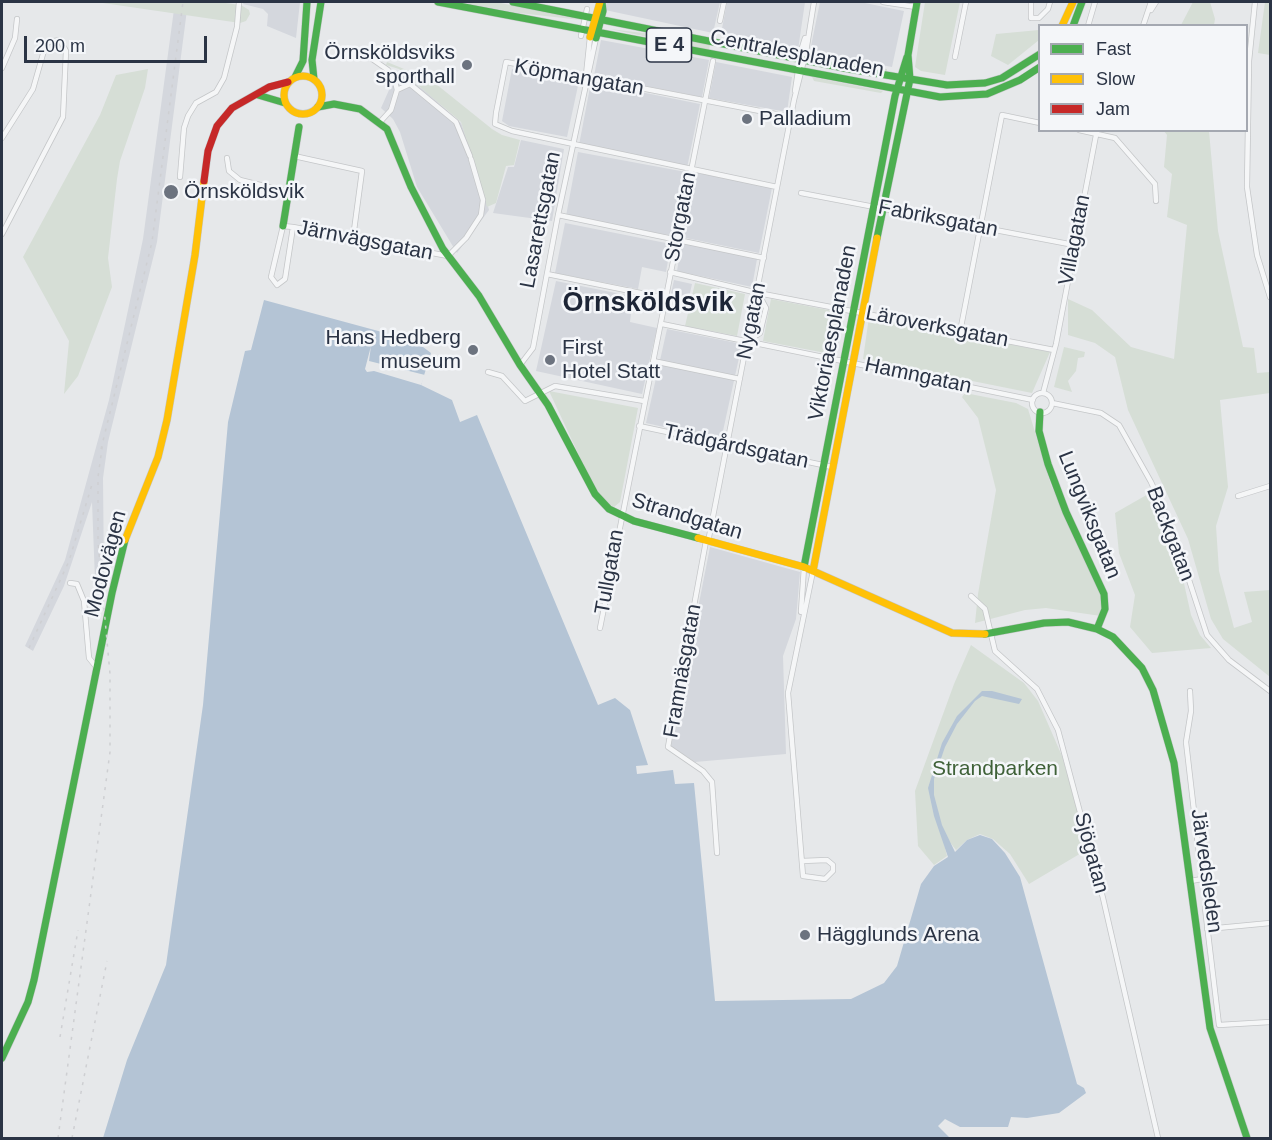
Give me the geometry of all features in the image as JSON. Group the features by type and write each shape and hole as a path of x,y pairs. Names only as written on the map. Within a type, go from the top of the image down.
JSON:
{"main road":[{"path":"295,77 303,61 307,2"},
{"path":"321,2 312,60 315,79 334,104"},
{"name":"Centralesplanaden","path":"438,2 582,32 907,92 956,98 987,94 1020,80 1038,68"},
{"name":"Centralesplanaden","path":"513,2 586,12 598,18 802,60 947,85 985,83 1017,70 1038,55"},
{"name":"Lasarettsgatan","path":"594,34 601,2"},
{"path":"1063,24 1073,2"},
{"path":"1074,24 1082,2"},
{"name":"Viktoriaesplanaden","path":"804,567 849,362 897,90 908,54 916,4"},
{"name":"Viktoriaesplanaden","path":"878,208 910,79 908,54"},
{"path":"285,103 284,92 288,82 295,77 305,75 315,79"},
{"name":"Modovägen","path":"2,1058 24,1012 34,980 99,669 112,593 127,534 158,457 167,420 195,255 208,151 217,126 232,108 269,87 288,82"},
{"path":"298,127 308,114 318,107 323,95 322,89"},
{"path":"258,95 285,103 294,112 298,127 283,225"},
{"name":"Strandgatan","path":"318,107 334,104 360,109 380,122 392,136 411,187 448,256 479,296 520,365 540,392 595,494 609,509 622,511 707,542 804,567 933,627 958,634 990,634 1057,622 1097,629"},
{"path":"294,112 308,114"},
{"name":"Lungviksgatan","path":"1040,412 1039,430 1048,464 1066,512 1104,594 1105,609 1097,629"},
{"name":"Viktoriaesplanaden","path":"813,571 828,466"},
{"name":"Järvedsleden","path":"1097,629 1113,638 1128,651 1143,668 1153,690 1174,764 1210,1028 1247,1138"}],"street":[{"path":"180,177 184,128 188,116 196,104 216,92 224,78 237,27 239,2"},
{"path":"720,21 724,2"},
{"name":"Nygatan","path":"707,542 814,2"},
{"path":"882,2 916,4"},
{"path":"955,57 966,2"},
{"path":"1031,2 1031,18 1039,18 1048,9 1050,2"},
{"path":"1089,24 1095,2"},
{"path":"1144,24 1151,2"},
{"path":"1146,18 1156,2"},
{"path":"1248,124 1249,61 1256,2"},
{"path":"582,32 586,12"},
{"path":"2,68 15,38 17,19"},
{"name":"Lasarettsgatan","path":"520,365 533,348 594,34"},
{"path":"2,138 33,89 45,47 48,42 60,40 66,51 63,117 2,234"},
{"path":"365,54 388,69 397,90 391,110 380,122"},
{"name":"Storgatan","path":"622,511 662,324 665,298 712,61"},
{"name":"Köpmangatan","path":"573,146 503,129 495,124 506,62 791,117"},
{"path":"397,90 406,84 414,86 456,122 483,200 481,216 466,238 448,256"},
{"path":"960,332 1002,115 1038,123"},
{"path":"1096,132 1117,141 1155,184 1156,201"},
{"name":"Villagatan","path":"1054,350 1096,132"},
{"path":"1248,132 1247,187 1257,255 1270,297"},
{"path":"573,146 777,187"},
{"path":"294,156 358,168 362,171 352,238"},
{"path":"227,158 229,171 240,180 289,192"},
{"name":"Fabriksgatan","path":"801,193 1074,245"},
{"path":"558,215 764,258"},
{"path":"283,225 271,277 277,285 281,285 285,279 293,227"},
{"name":"Järnvägsgatan","path":"283,225 448,256"},
{"name":"Läroverksgatan","path":"670,272 758,292 1054,350"},
{"path":"547,274 665,298"},
{"path":"748,341 760,333 766,308 758,292"},
{"name":"Hamngatan","path":"662,324 1032,400"},
{"path":"1043,393 1054,350"},
{"path":"653,361 740,379"},
{"path":"488,372 502,376 522,400 527,400 555,386 644,401"},
{"path":"1043,393 1051,398 1052,403 1049,409 1040,412 1035,409 1032,400 1035,395 1043,393"},
{"name":"Backgatan","path":"1052,403 1101,413 1119,425 1151,482 1173,531 1207,635 1229,660 1270,691"},
{"name":"Trädgårdsgatan","path":"639,426 828,466"},
{"path":"1238,496 1270,486"},
{"name":"Tullgatan","path":"600,628 622,511"},
{"name":"Framnäsgatan","path":"707,542 668,747 703,771 712,782 717,853"},
{"name":"Viktoriaesplanaden","path":"801,620 804,567"},
{"name":"Viktoriaesplanaden","path":"802,861 788,693 801,620 813,571"},
{"path":"70,583 77,584 84,601 89,658 99,669"},
{"name":"Sjögatan","path":"971,596 985,609 995,651 1036,689 1055,723 1102,898 1158,1138"},
{"path":"1190,691 1191,711 1186,742 1199,854 1207,878 1207,929 1218,1025 1270,1022"},
{"path":"827,860 832,864 833,871 825,879 803,876 802,861 827,860"},
{"path":"1191,881 1207,878"},
{"path":"1207,929 1270,923"}],"shaded area":[{"path":"175,2 188,2 157,242 108,442 103,478 104,579 95,580 92,502 64,586 33,651 25,646 65,560 109,400 143,239"},
{"path":"244,2 300,2 296,38 267,26 268,14 263,9 243,4"},
{"path":"607,2 720,2 713,33 605,10"},
{"path":"727,2 805,2 798,50 721,34"},
{"path":"820,2 860,2 904,11 892,67 810,51"},
{"path":"601,40 709,60 702,97 594,76"},
{"path":"716,62 792,77 787,112 709,98"},
{"path":"389,69 398,71 428,93 461,123 480,174 489,210 457,253 417,187 400,132 393,119 381,108 389,90 385,80"},
{"path":"512,69 579,81 567,137 509,126 502,121"},
{"path":"591,82 700,104 687,168 579,145"},
{"path":"521,140 564,149 552,221 493,213 508,167 514,167"},
{"path":"578,152 686,172 674,236 566,216"},
{"path":"694,172 772,188 759,253 681,237"},
{"path":"565,223 671,244 666,272 642,267 638,289 555,273"},
{"path":"682,242 757,259 752,287 677,271"},
{"path":"674,280 692,284 688,302 670,298"},
{"path":"556,281 631,296 628,313 631,314 630,322 657,328 642,394 536,371"},
{"path":"667,329 742,344 721,440 646,423"},
{"path":"710,547 800,572 796,619 783,656 786,754 695,762 671,746"}],"green space":[{"path":"96,2 218,2 241,5 249,10 250,14 246,21 240,23"},
{"path":"459,2 496,2 581,20 519,13"},
{"path":"925,2 960,2 945,75 921,71 915,67"},
{"path":"1193,2 1210,2 1214,24 1182,24"},
{"path":"1265,2 1270,2 1270,55 1258,53"},
{"path":"610,29 668,36 710,45 709,50"},
{"path":"1038,30 1038,41 1008,65 991,56 996,34"},
{"path":"818,56 887,69 887,71 816,58"},
{"path":"387,62 431,80 492,129 502,135 520,140 514,165 506,166 496,203 487,207 461,122 399,69 386,65"},
{"path":"148,69 145,88 120,161 117,179 108,258 112,287 78,376 64,394 69,341 23,257 100,115 116,75"},
{"path":"812,77 883,91 881,93 814,81"},
{"path":"1165,132 1209,132 1218,231 1243,347 1254,348 1257,373 1270,372 1270,393 1220,400 1228,487 1216,526 1219,571 1234,628 1252,622 1244,592 1270,590 1270,677 1223,639 1211,619 1188,539 1128,410 1115,357 1095,343 1068,335 1068,299 1092,310 1131,347 1174,359 1187,225 1167,217 1172,174 1164,167 1167,135"},
{"path":"695,283 745,294 737,336 685,326"},
{"path":"771,299 844,313 836,355 763,341"},
{"path":"869,317 1050,352 1032,393 863,359"},
{"path":"1064,347 1085,352 1084,357 1078,358 1076,371 1068,381 1072,392 1054,387"},
{"path":"549,391 638,408 620,502 614,507 603,501 591,481"},
{"path":"965,393 1016,403 1028,409 1051,485 1102,594 1101,616 1046,608 1025,610 975,623 996,490 978,418 962,397"},
{"path":"1150,493 1179,561 1191,615 1200,635 1211,648 1152,653 1130,627 1135,595 1119,553 1115,513"},
{"name":"Strandparken","path":"971,645 1024,683 1038,701 1062,756 1088,849 1029,884 1010,854 993,839 980,834 967,840 956,850 949,841 944,843 947,856 934,865 918,846 915,791 954,684"}],"water":[{"path":"264,300 404,338 404,342 423,347 431,353 421,385 452,400 460,422 477,415 598,705 615,698 630,710 648,765 636,766 637,774 673,770 675,784 694,783 715,1001 851,999 884,983 897,966 921,884 934,866 948,857 934,816 928,788 942,743 957,716 982,691 992,691 1022,699 1019,704 982,696 975,701 957,724 945,747 934,779 934,795 942,825 955,852 967,840 980,835 992,839 1005,853 1020,877 1077,1084 1084,1088 1086,1093 1059,1113 1027,1118 1011,1117 1008,1127 960,1127 945,1119 938,1126 950,1138 103,1138 127,1060 166,965 203,705 228,422 245,351 251,350"}],"pier":[{"path":"371,346 369,361 425,375 421,385 374,371 367,372 365,369"}],"railway":[{"path":"101,449 152,242 183,2"},
{"path":"58,1138 110,752 110,674 98,542 98,477 103,441"},
{"path":"29,648 69,561 93,481"},
{"path":"60,1037 78,930"},
{"path":"72,1138 107,961"}],"traffic: fast":[{"path":"295,77 303,61 307,2"},
{"path":"314,79 312,60 321,2"},
{"path":"438,2 940,97 987,94 1020,80 1038,68"},
{"path":"513,2 849,69 947,85 985,83 1002,78 1038,55"},
{"path":"596,38 603,11 602,2"},
{"path":"877,238 910,79 908,55 917,2"},
{"path":"1074,24 1082,2"},
{"path":"804,567 895,96 907,57"},
{"path":"258,95 285,103"},
{"path":"318,107 334,104 360,109 387,129 411,187 443,249 479,296 520,365 548,405 595,494 609,509 634,521 698,538"},
{"path":"283,226 299,127"},
{"path":"1040,412 1039,431 1048,464 1066,512 1104,594 1105,609 1097,629"},
{"path":"2,1058 28,1002 34,980 112,593 125,540"},
{"path":"985,634 1044,623 1068,622 1097,629 1113,637 1142,668 1153,690 1174,763 1210,1028 1247,1138"}],"traffic: slow":[{"path":"590,37 600,2"},
{"path":"1063,24 1073,2"},
{"path":"303,76 317,81 322,95 317,109 303,114 289,109 284,95 289,81 303,76"},
{"path":"125,540 158,457 167,420 195,255 204,181"},
{"path":"813,571 877,238"},
{"path":"698,538 804,567 952,633 985,634"}],"traffic: jam":[{"path":"204,181 208,151 217,126 232,108 269,87 288,82"}],"place":[{"name":"Örnsköldsviks sporthall","path":"467,65"},
{"name":"Palladium","path":"747,119"},
{"name":"Örnsköldsvik","path":"171,192"},
{"name":"Hans Hedberg museum","path":"473,350"},
{"name":"First Hotel Statt","path":"550,360"},
{"name":"Hägglunds Arena","path":"805,935"}],"district":[{"name":"Örnsköldsvik","path":"648,304"}]}
